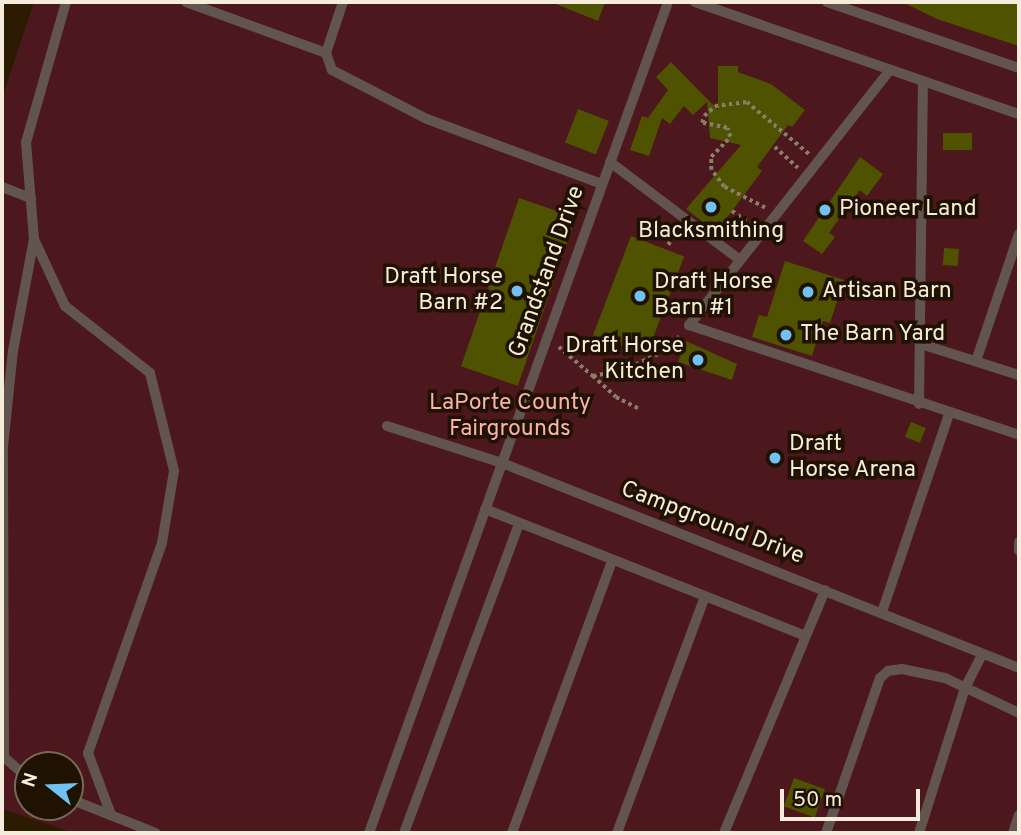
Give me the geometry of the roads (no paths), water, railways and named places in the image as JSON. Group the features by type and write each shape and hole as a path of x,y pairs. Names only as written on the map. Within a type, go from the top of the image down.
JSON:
{"lane":[{"path":"14,766 4,757 3,447 13,351 34,239 26,142 66,2"},
{"path":"186,2 326,52"},
{"path":"343,2 326,52 332,70 427,119 602,184"},
{"name":"Grandstand Drive","path":"369,833 668,2"},
{"path":"695,2 1019,114"},
{"path":"827,2 861,7 1019,68"},
{"path":"890,70 689,325 919,404 1019,435"},
{"path":"919,404 923,82"},
{"path":"610,162 662,204 740,260"},
{"path":"2,187 31,198"},
{"path":"976,362 1019,234"},
{"path":"34,239 65,306 150,373 174,471 162,543 88,753 111,815"},
{"path":"920,344 1019,375"},
{"path":"882,612 949,414"},
{"name":"Campground Drive","path":"387,426 502,463 1019,668"},
{"path":"485,509 518,526 805,636"},
{"path":"404,833 518,526"},
{"path":"1019,542 1019,551"},
{"path":"512,833 612,561"},
{"path":"724,833 825,590"},
{"path":"617,833 705,597"},
{"path":"919,833 965,688 982,655"},
{"path":"826,833 880,678 902,669 945,678 1019,713"},
{"path":"84,804 156,833"},
{"path":"1013,833 1019,815"}],"place":[{"name":"Blacksmithing","path":"711,207"},
{"name":"Pioneer Land","path":"825,210"},
{"name":"Draft Horse Barn #2","path":"517,291"},
{"name":"Artisan Barn","path":"808,292"},
{"name":"Draft Horse Barn #1","path":"640,296"},
{"name":"The Barn Yard","path":"786,335"},
{"name":"Draft Horse Kitchen","path":"698,360"},
{"name":"Draft Horse Arena","path":"775,458"}],"park label":[{"name":"LaPorte County Fairgrounds","path":"510,417"}]}
